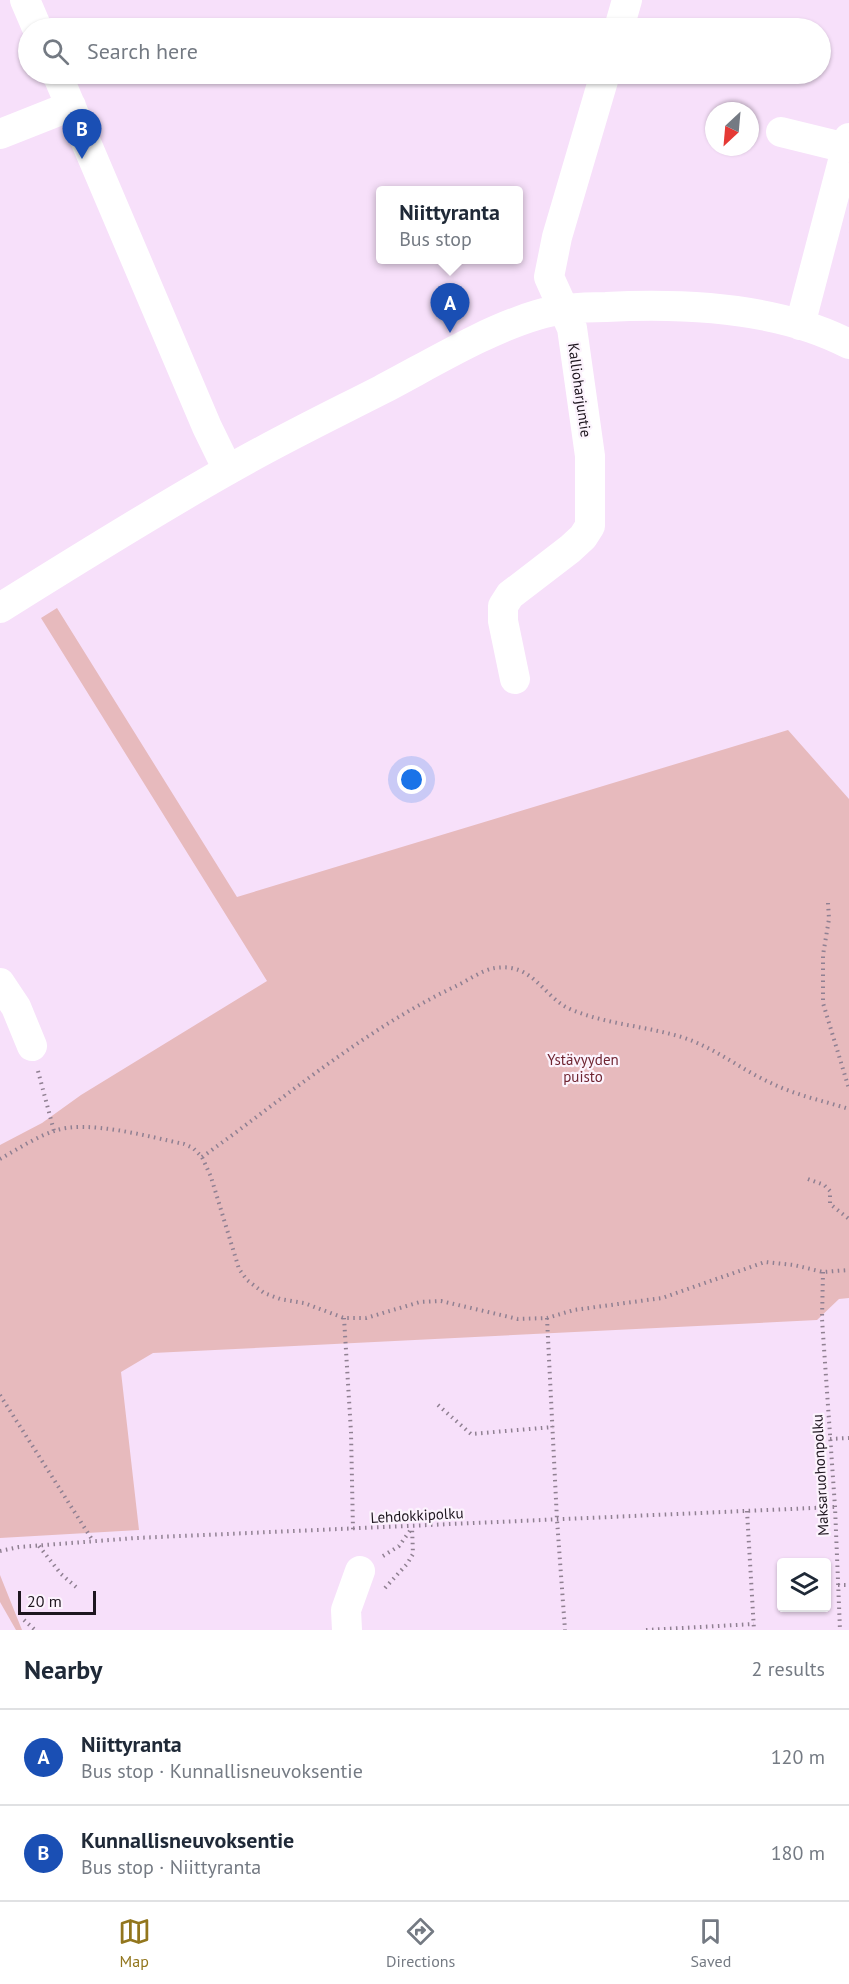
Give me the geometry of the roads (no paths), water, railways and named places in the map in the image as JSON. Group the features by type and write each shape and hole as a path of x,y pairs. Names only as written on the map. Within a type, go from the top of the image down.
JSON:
{"street":[{"path":"25,0 33,18"},
{"path":"622,18 627,0"},
{"path":"61,84 207,427 228,470"},
{"name":"Kallioharjuntie","path":"515,679 503,621 503,606 510,595 570,549 583,537 590,526 590,456 572,328 549,277 557,237 602,84"},
{"path":"0,134 71,106"},
{"path":"781,132 848,143 808,327"},
{"path":"808,327 849,200"},
{"path":"0,608 130,526 228,470 489,335 538,314 565,309 637,305 703,308 775,318 808,327 849,344"},
{"path":"0,982 16,1007 32,1046"},
{"path":"347,1630 346,1610 360,1572"}],"place":[{"name":"Kunnallisneuvoksentie","path":"82,159"},
{"name":"Niittyranta","path":"450,333"}],"park label":[{"name":"Ystävyyden puisto","path":"583,1068"}]}
